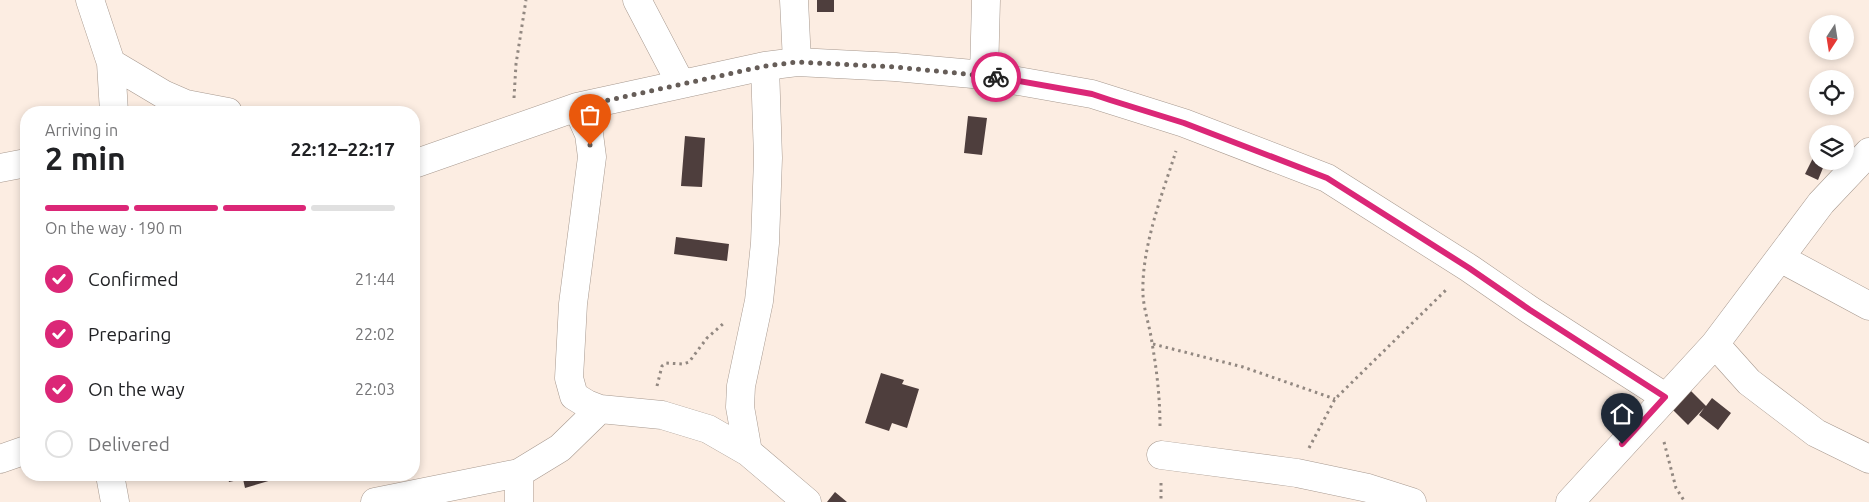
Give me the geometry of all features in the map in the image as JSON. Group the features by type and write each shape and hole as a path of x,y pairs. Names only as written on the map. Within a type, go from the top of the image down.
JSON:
{"street":[{"path":"90,0 111,63 114,106"},
{"path":"637,0 681,84"},
{"path":"794,0 797,62"},
{"path":"984,75 986,0"},
{"path":"420,162 577,107 765,66 797,62 895,67 984,75 1092,94 1184,123 1327,178 1469,268 1663,399"},
{"path":"111,63 163,94 186,104 196,106"},
{"path":"748,452 740,407 741,386 759,301 765,243 768,158 765,66"},
{"path":"577,107 589,134 592,157 585,224 573,304 569,378 574,396 600,409 662,415 708,429 748,452 807,502"},
{"path":"1570,502 1715,344 1820,203 1869,152"},
{"path":"0,168 20,164"},
{"path":"1780,258 1869,306"},
{"path":"1715,344 1749,382 1816,433 1869,459"},
{"path":"375,502 519,473 560,448 600,409"},
{"path":"0,459 20,452"},
{"path":"1161,454 1297,473 1368,488 1412,502"},
{"path":"519,473 520,502"},
{"path":"111,481 115,502"}],"path":[{"path":"513,129 516,64 526,0"},
{"path":"1161,502 1160,405 1143,295 1146,257 1153,223 1184,123"},
{"path":"1297,473 1335,398 1469,268"},
{"path":"662,415 656,394 662,366 689,362 708,338 728,319 759,301"},
{"path":"1152,344 1243,367 1335,398"},
{"path":"1663,399 1662,434 1676,488 1686,502"}],"building":[{"path":"817,0 834,0 834,12 817,12"},
{"path":"968,116 987,118 982,155 964,153"},
{"path":"685,136 705,138 702,187 681,186"},
{"path":"1809,166 1809,170 1822,170 1818,180 1805,174"},
{"path":"676,237 729,244 727,261 674,254"},
{"path":"881,373 904,380 902,384 919,389 907,428 892,423 889,431 865,423"},
{"path":"1686,386 1706,406 1712,398 1731,413 1718,430 1699,415 1704,408 1688,425 1667,404"},
{"path":"243,481 269,481 245,488"},
{"path":"835,492 847,502 827,502"}],"way so far":[{"path":"590,145 589,134 577,107 765,66 797,62 895,67 996,77"}],"route":[{"path":"996,77 1092,94 1184,123 1327,178 1469,268 1530,310 1665,397 1622,444"}]}
